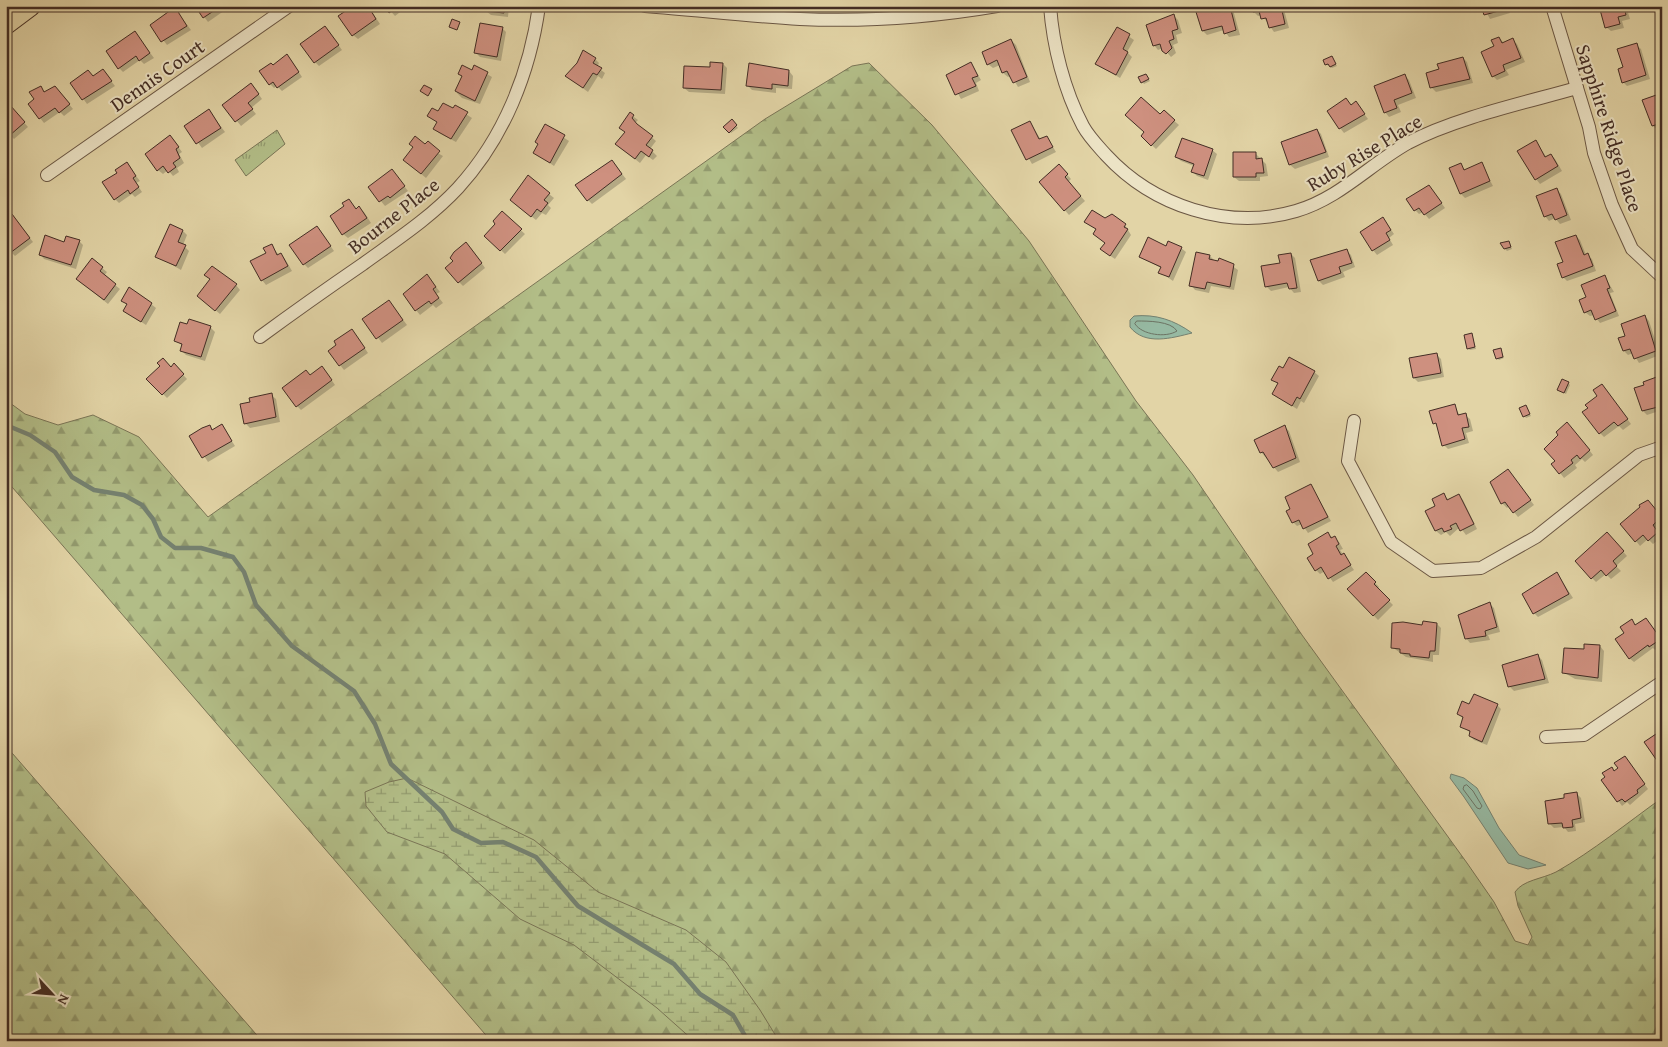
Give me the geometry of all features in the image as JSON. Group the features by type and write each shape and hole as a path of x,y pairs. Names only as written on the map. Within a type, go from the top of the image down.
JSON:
{"main road":[{"path":"6,24 30,6"}],"street":[{"name":"Dennis Court","path":"47,175 288,6"},
{"name":"Bourne Place","path":"260,337 398,240 429,215 466,177 500,128 520,86 536,30 540,6"},
{"path":"645,6 800,19 857,20 927,16 997,6"},
{"name":"Ruby Rise Place","path":"1050,6 1058,54 1067,88 1083,127 1095,144 1113,163 1151,192 1189,209 1222,216 1276,216 1318,203 1344,190 1386,157 1438,130 1577,88"},
{"name":"Sapphire Ridge Place","path":"1552,6 1589,127 1594,153 1612,205 1632,249 1662,277"},
{"path":"1354,421 1348,462 1391,542 1433,571 1480,568 1536,538 1639,455 1662,447"},
{"path":"1546,737 1584,735 1662,682"}],"green space":[{"path":"869,63 932,125 1029,241 1136,401 1193,475 1302,635 1467,863 1494,902 1515,941 1528,945 1532,937 1518,906 1515,892 1518,888 1570,864 1662,798 1662,1041 491,1041 6,480 6,400 25,414 58,425 93,415 139,437 208,517 765,119 852,66"},
{"path":"277,130 285,144 246,176 235,160"},
{"path":"6,746 262,1041 6,1041"},
{"path":"407,778 534,840 598,892 686,930 726,962 779,1041 694,1041 657,1008 574,945 520,919 445,854 387,832 366,806 365,792 389,782"}],"water":[{"path":"1134,316 1150,316 1164,319 1192,333 1159,339 1143,337 1130,327 1130,320"},
{"path":"1451,774 1464,778 1477,788 1499,828 1519,855 1546,865 1528,869 1508,863 1450,778"}],"building":[{"path":"195,6 221,6 203,18"},
{"path":"353,6 368,6 376,19 352,36 338,16"},
{"path":"385,6 398,6 389,13"},
{"path":"486,6 505,6 504,13 485,11"},
{"path":"1215,6 1230,6 1236,30 1224,34 1222,26 1202,31 1196,12"},
{"path":"1251,6 1281,6 1285,24 1269,28 1266,18 1261,19 1259,11 1253,12"},
{"path":"1481,6 1506,6 1506,9 1484,15"},
{"path":"1599,6 1624,6 1626,15 1618,17 1620,24 1605,28"},
{"path":"175,7 187,26 161,42 150,25"},
{"path":"1174,14 1178,29 1172,31 1174,39 1169,41 1172,48 1166,54 1162,51 1160,44 1153,46 1146,25"},
{"path":"452,19 460,22 457,30 449,27"},
{"path":"480,23 503,27 497,57 474,53"},
{"path":"325,26 339,45 314,63 300,44"},
{"path":"1117,27 1130,34 1123,49 1128,52 1116,75 1095,64"},
{"path":"135,31 150,53 139,61 136,56 118,69 106,51"},
{"path":"1499,37 1502,43 1513,38 1521,58 1503,65 1505,71 1492,77 1481,52 1494,46 1491,40"},
{"path":"1011,39 1027,77 1013,83 1007,71 1002,73 997,60 987,65 982,52"},
{"path":"1637,43 1646,75 1622,83 1618,69 1623,67 1617,49"},
{"path":"583,50 596,58 593,63 602,68 597,75 593,73 583,88 565,76 577,63"},
{"path":"287,54 299,72 277,88 273,82 269,85 259,71 271,63 273,65"},
{"path":"1332,56 1336,64 1330,67 1328,64 1325,65 1323,60"},
{"path":"1463,57 1470,79 1430,88 1426,73 1439,69 1437,64"},
{"path":"710,62 723,63 721,90 683,88 684,66 710,67"},
{"path":"971,62 978,76 972,78 976,86 955,95 946,75"},
{"path":"749,63 789,70 788,86 772,84 772,89 746,86"},
{"path":"462,65 472,70 474,65 488,72 475,101 455,91 462,76 458,74"},
{"path":"103,69 112,81 82,100 70,83 88,70 93,76"},
{"path":"1146,74 1149,79 1141,83 1138,77"},
{"path":"1405,74 1412,93 1394,100 1397,108 1384,113 1374,86"},
{"path":"251,83 259,94 248,103 253,109 235,122 222,105"},
{"path":"424,85 432,89 428,96 420,91"},
{"path":"41,86 44,92 55,86 70,104 59,113 55,108 39,119 28,104 34,99 29,92"},
{"path":"1662,93 1662,123 1652,126 1642,100"},
{"path":"1141,97 1160,114 1164,110 1175,120 1151,146 1141,136 1144,132 1125,115"},
{"path":"1346,98 1351,105 1356,101 1365,114 1339,129 1327,111"},
{"path":"443,103 453,108 455,105 468,112 451,139 433,129 437,122 427,116 432,108 438,111"},
{"path":"10,105 25,122 9,136 6,133 6,109"},
{"path":"209,109 221,128 196,144 184,126"},
{"path":"630,112 634,115 632,118 637,124 653,136 646,145 653,150 649,157 641,151 635,159 615,144 625,132 619,128"},
{"path":"732,119 737,125 729,133 723,127"},
{"path":"1030,121 1039,139 1047,136 1053,147 1026,160 1011,130"},
{"path":"545,124 565,135 550,163 533,153 538,144 535,142"},
{"path":"1317,129 1326,152 1289,165 1281,142"},
{"path":"170,135 179,147 176,149 180,158 173,163 176,167 168,173 163,166 157,171 145,154"},
{"path":"415,136 425,144 428,141 440,151 421,174 403,160 413,147 409,144"},
{"path":"1182,138 1213,149 1204,176 1191,172 1194,164 1175,157"},
{"path":"1536,140 1545,157 1551,154 1558,166 1535,180 1517,151"},
{"path":"1233,152 1256,152 1256,159 1262,158 1264,173 1256,173 1256,177 1233,177"},
{"path":"612,160 622,174 587,201 575,185"},
{"path":"127,162 136,176 133,178 139,187 130,194 128,190 114,200 102,182 117,173 115,170"},
{"path":"1482,162 1490,181 1460,194 1449,168 1461,163 1464,170"},
{"path":"1059,164 1068,174 1065,177 1081,196 1064,211 1039,182"},
{"path":"392,169 405,186 390,198 388,196 379,202 368,187"},
{"path":"528,175 550,193 544,200 548,203 541,212 537,209 531,217 510,200"},
{"path":"1429,185 1442,203 1424,215 1419,208 1414,211 1406,199"},
{"path":"1557,188 1567,215 1555,220 1552,214 1544,217 1536,196"},
{"path":"349,199 356,209 359,206 367,218 342,235 330,216 344,206 342,203"},
{"path":"1092,210 1105,218 1112,214 1126,224 1124,227 1128,229 1110,256 1100,249 1105,243 1093,234 1096,229 1084,222"},
{"path":"502,211 522,229 500,251 484,236 495,224 493,221"},
{"path":"12,214 30,238 10,253 6,248 6,217"},
{"path":"1383,217 1391,230 1386,233 1390,240 1372,251 1360,232"},
{"path":"170,224 183,230 178,242 186,245 176,266 155,257"},
{"path":"317,226 331,246 303,265 289,245"},
{"path":"45,235 64,242 66,236 80,240 71,265 39,255"},
{"path":"1576,235 1584,255 1588,253 1593,266 1562,278 1557,264 1563,262 1555,242"},
{"path":"1148,237 1166,246 1168,241 1182,247 1169,277 1158,273 1161,267 1139,257"},
{"path":"1509,241 1511,247 1504,249 1500,243"},
{"path":"466,242 482,263 458,283 445,268 453,261 450,258 454,252"},
{"path":"272,244 277,255 281,253 288,266 261,281 250,261 266,253 263,248"},
{"path":"1347,249 1352,263 1339,267 1341,273 1318,281 1310,260"},
{"path":"1196,252 1210,255 1209,259 1218,261 1219,258 1234,264 1230,287 1207,282 1205,289 1189,286"},
{"path":"1291,253 1297,288 1289,289 1287,283 1265,287 1261,266 1280,263 1278,255"},
{"path":"92,258 103,267 100,271 116,284 104,300 76,279"},
{"path":"212,266 237,284 215,311 197,296 210,279 204,275"},
{"path":"427,274 436,287 433,289 439,298 431,304 429,301 415,311 403,294"},
{"path":"1605,275 1610,288 1607,289 1616,311 1595,320 1591,310 1584,313 1579,300 1586,297 1581,285"},
{"path":"129,287 152,303 141,322 123,311 127,304 121,301"},
{"path":"389,300 403,320 376,339 362,319"},
{"path":"1645,315 1656,351 1634,359 1630,349 1623,351 1618,338 1625,336 1621,324"},
{"path":"189,319 211,326 201,357 180,351 182,344 174,341 180,322 187,324"},
{"path":"352,329 365,348 339,366 328,351 336,345 334,341"},
{"path":"1472,333 1475,347 1467,349 1464,335"},
{"path":"1501,348 1503,357 1496,359 1493,350"},
{"path":"1437,353 1441,373 1413,378 1409,358"},
{"path":"1289,357 1315,371 1300,399 1297,397 1292,406 1272,394 1278,383 1271,380 1279,366 1283,368"},
{"path":"163,358 171,367 174,363 184,374 162,395 146,379 160,366 157,363"},
{"path":"322,366 332,380 296,407 282,388 306,370 310,375"},
{"path":"1662,375 1662,406 1642,411 1634,388 1644,385 1643,382"},
{"path":"1562,379 1569,382 1564,393 1557,390"},
{"path":"1602,384 1628,419 1618,426 1614,422 1599,434 1582,412 1588,408 1585,405 1597,396 1593,390"},
{"path":"272,393 276,417 244,424 240,404 250,402 249,398"},
{"path":"1455,404 1458,415 1466,413 1469,427 1462,428 1465,439 1442,446 1436,423 1433,424 1429,411"},
{"path":"1526,405 1530,414 1523,417 1519,408"},
{"path":"1567,422 1590,450 1580,459 1577,455 1571,460 1573,463 1559,474 1551,464 1555,461 1544,449 1558,435 1556,432"},
{"path":"222,424 232,441 202,458 189,436 210,425 212,430"},
{"path":"1285,425 1296,458 1273,468 1263,452 1260,453 1254,440"},
{"path":"1508,469 1531,500 1513,513 1505,502 1501,504 1490,482"},
{"path":"1311,484 1328,517 1303,529 1299,520 1292,523 1286,511 1290,509 1285,497"},
{"path":"1444,493 1447,500 1459,494 1474,524 1460,531 1456,523 1450,526 1452,529 1444,532 1442,528 1435,531 1425,511 1435,506 1432,499"},
{"path":"1648,500 1662,517 1653,525 1658,532 1648,541 1643,535 1635,542 1620,524 1640,507 1639,505"},
{"path":"1328,532 1331,538 1335,536 1339,544 1336,546 1341,555 1344,553 1351,565 1328,579 1321,567 1315,571 1307,558 1313,554 1308,544"},
{"path":"1607,532 1624,551 1613,561 1617,566 1606,576 1601,570 1591,579 1575,561"},
{"path":"1366,572 1376,582 1374,584 1390,600 1373,616 1347,589"},
{"path":"1557,572 1569,594 1533,614 1522,594"},
{"path":"1490,602 1497,627 1485,631 1486,636 1465,639 1458,615"},
{"path":"1646,618 1661,639 1649,647 1648,645 1629,659 1615,639 1624,633 1620,627 1632,619 1635,625"},
{"path":"1423,621 1437,623 1435,651 1430,651 1429,658 1410,656 1410,654 1400,653 1400,649 1391,648 1392,623 1403,622 1422,625"},
{"path":"1584,644 1600,645 1598,678 1562,673 1564,648 1584,649"},
{"path":"1538,654 1545,679 1508,687 1502,665"},
{"path":"1474,694 1498,704 1482,742 1469,736 1470,731 1460,727 1463,717 1457,714 1462,701 1469,704"},
{"path":"1662,730 1662,764 1660,765 1644,742"},
{"path":"1625,756 1645,784 1637,790 1638,793 1625,802 1622,799 1617,802 1601,780 1605,777 1602,773 1612,767 1614,771 1618,768 1614,763"},
{"path":"1577,792 1581,818 1572,820 1573,827 1563,828 1562,823 1548,824 1545,801 1564,798 1564,794"}],"waterway":[{"path":"6,425 30,435 55,452 72,477 94,490 124,495 142,505 153,519 161,537 175,548 201,548 233,557 244,572 256,605 292,646 354,691 375,724 391,764 442,812 453,829 481,843 503,842 536,857 578,906 674,964 700,994 733,1015 748,1041"}]}
